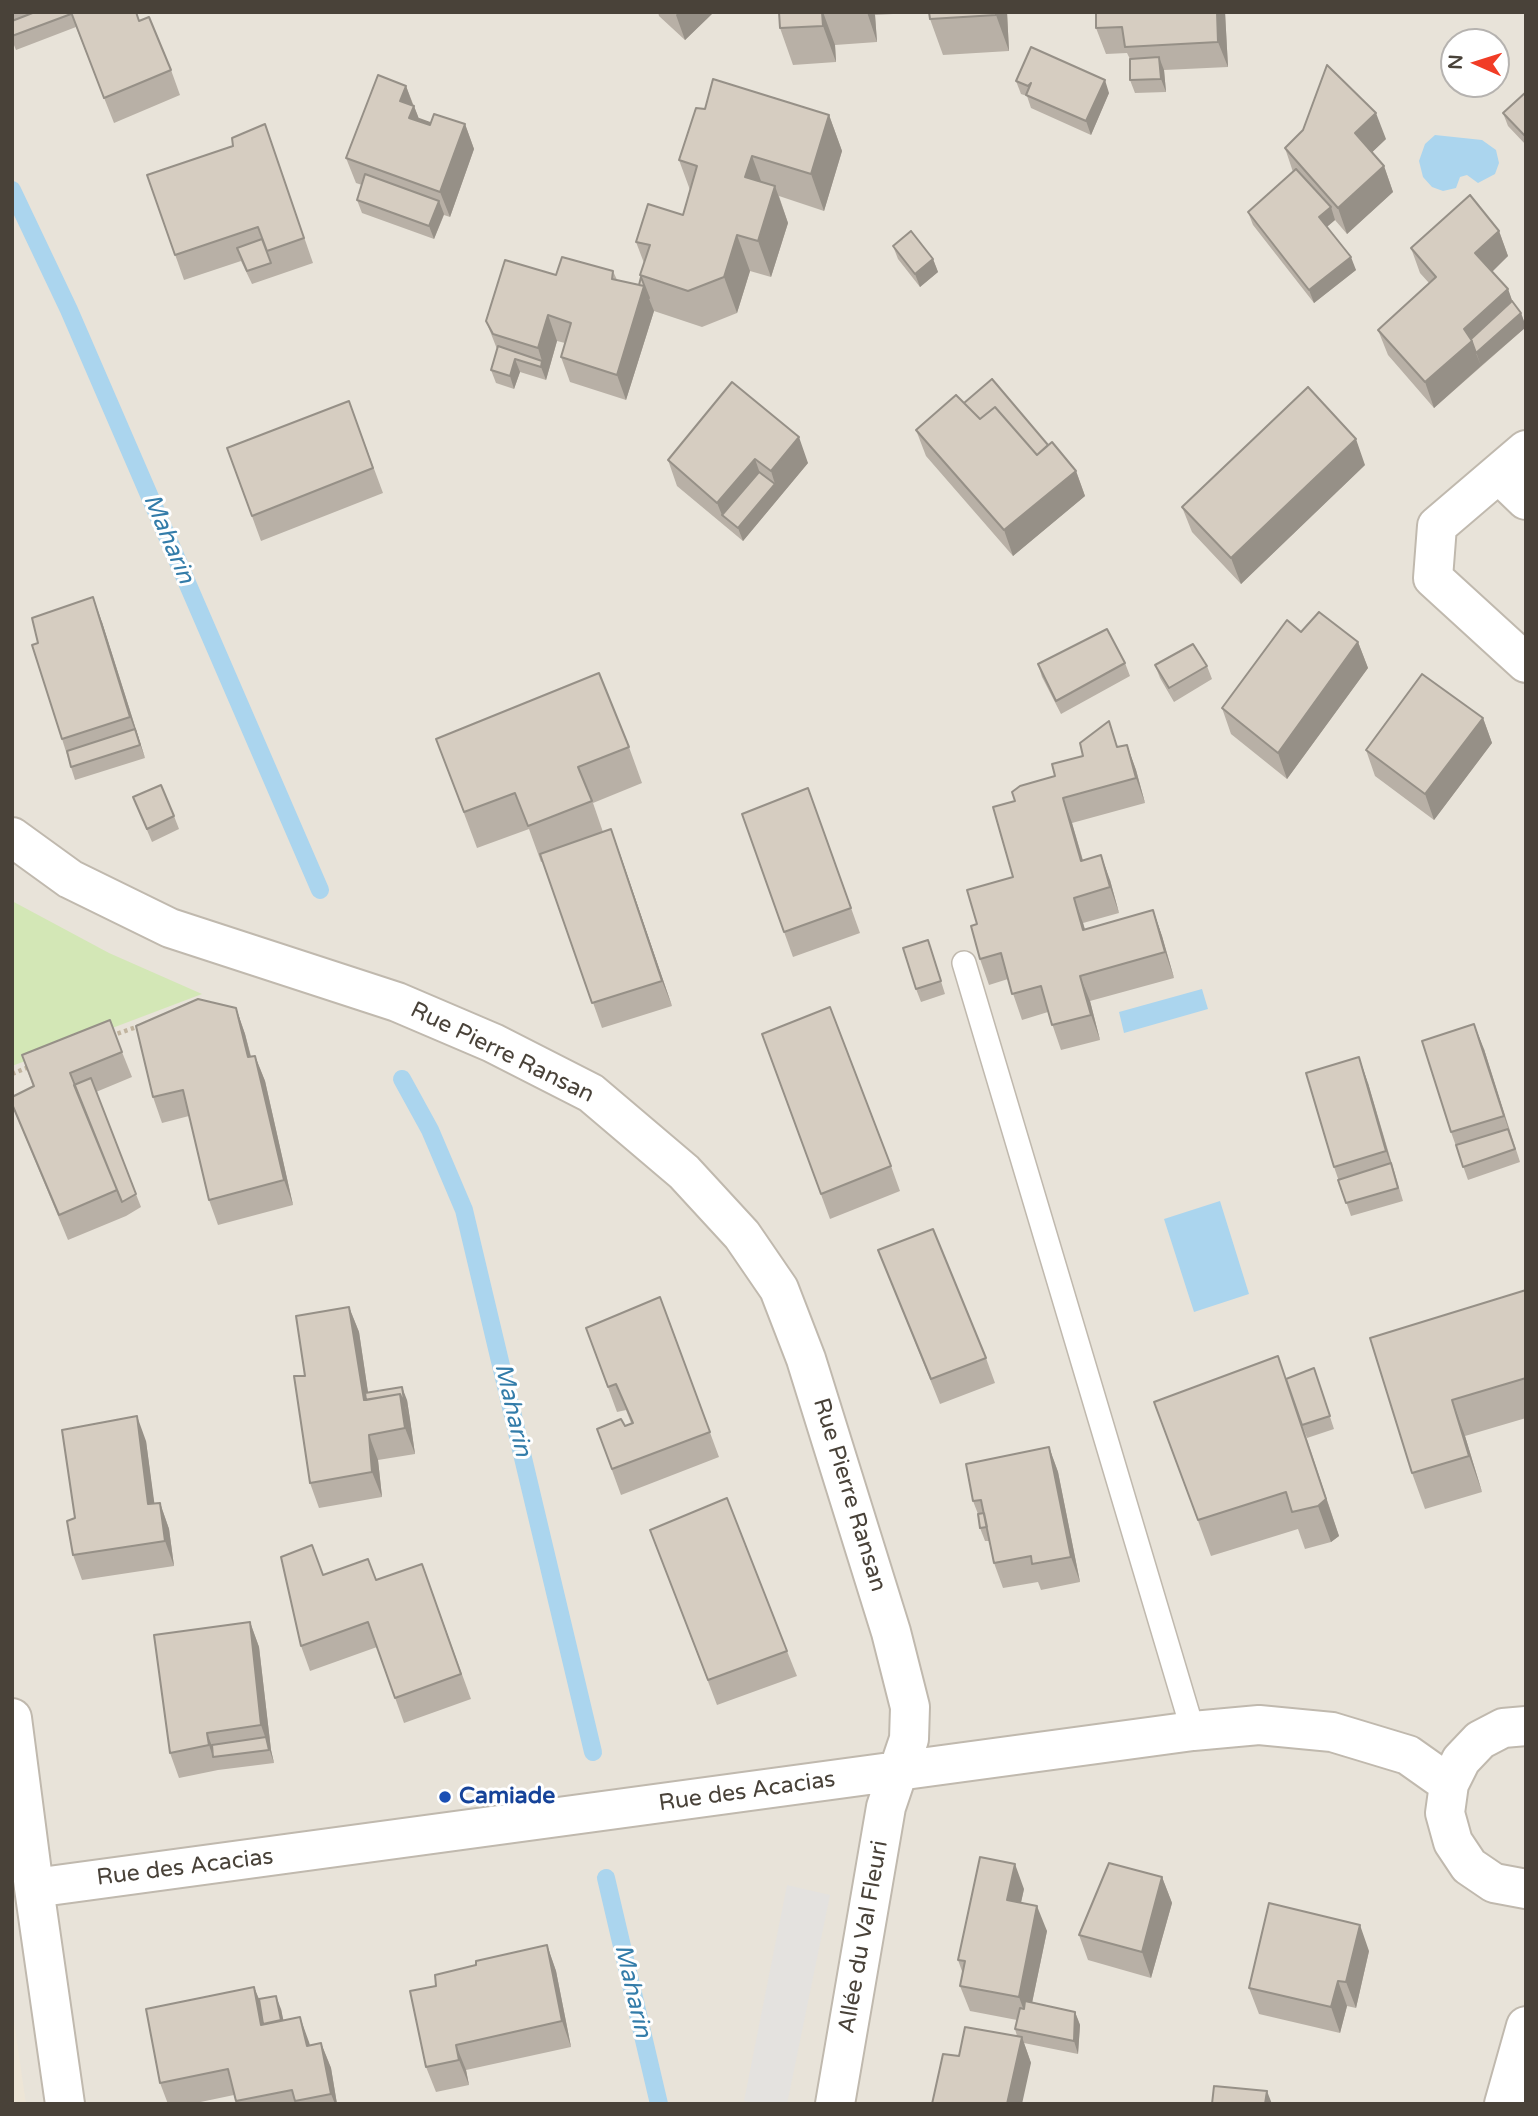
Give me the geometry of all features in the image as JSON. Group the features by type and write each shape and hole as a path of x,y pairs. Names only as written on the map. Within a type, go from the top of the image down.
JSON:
{"street":[{"path":"1517,475 1437,526 1433,578 1526,663"},
{"name":"Rue Pierre Ransan","path":"12,837 70,879 170,929 397,1002 493,1043 591,1093 684,1172 742,1235 779,1290 806,1359 891,1632 910,1707 909,1739 897,1771"},
{"path":"12,1718 65,2104"},
{"name":"Rue des Acacias","path":"34,1888 1193,1731 1259,1725 1332,1732 1408,1755 1449,1784"},
{"path":"1525,1894 1494,1883 1469,1866 1452,1842 1446,1813 1449,1784 1461,1759 1480,1740 1503,1728 1526,1726"},
{"name":"Allée du Val Fleuri","path":"835,2104 886,1807 897,1771"},
{"path":"1504,2104 1526,2026"}],"lane":[{"path":"964,963 1193,1731"}],"path":[{"path":"111,1036 148,1022"},
{"path":"12,1074 37,1064"}],"shaded area":[{"path":"12,12 1526,12 1526,2104 12,2104"},
{"path":"787,1885 830,1895 787,2104 756,2104 744,2101"},
{"path":"12,2008 26,2104 12,2104"}],"green space":[{"path":"12,901 109,953 202,994 12,1066"}],"water":[{"path":"1435,135 1482,140 1496,150 1499,163 1495,174 1478,183 1467,175 1460,177 1456,188 1443,191 1432,187 1423,177 1419,161 1425,144"},
{"path":"1202,989 1208,1009 1124,1033 1119,1012"},
{"path":"1220,1201 1249,1294 1194,1312 1164,1219"}],"building":[{"path":"35,12 71,14 12,36 12,21"},
{"path":"71,12 136,12 139,21 149,17 171,70 104,98"},
{"path":"779,12 822,12 823,26 780,28"},
{"path":"929,12 996,12 996,15 930,19"},
{"path":"1096,12 1217,12 1218,42 1125,47 1122,27 1096,28"},
{"path":"1031,47 1105,80 1086,121 1026,95 1031,83 1028,86 1016,81"},
{"path":"1159,57 1161,79 1130,80 1130,59"},
{"path":"1327,65 1376,113 1355,133 1384,166 1338,208 1285,148 1303,130"},
{"path":"378,75 406,86 400,101 414,106 409,118 430,125 434,114 465,124 440,192 346,158"},
{"path":"713,79 829,115 811,174 752,156 745,177 775,186 758,241 737,235 724,277 688,291 640,275 650,245 636,242 648,204 683,215 697,166 679,160 696,108 705,109"},
{"path":"1526,92 1526,137 1503,113"},
{"path":"265,124 304,238 267,251 258,227 175,255 147,175 233,146 232,138"},
{"path":"1296,169 1331,207 1319,217 1351,257 1309,290 1248,212"},
{"path":"365,174 439,201 429,226 357,200"},
{"path":"1470,195 1499,231 1475,253 1508,289 1464,329 1472,341 1425,382 1378,330 1436,277 1411,248"},
{"path":"911,231 933,259 915,274 893,246"},
{"path":"262,239 271,263 247,271 237,248"},
{"path":"562,257 613,271 612,279 644,286 617,375 561,357 571,323 548,315 538,348 493,334 486,321 505,260 556,275"},
{"path":"1512,301 1521,313 1476,353 1471,339"},
{"path":"498,346 542,361 541,367 515,359 510,376 491,370"},
{"path":"992,379 1048,445 1037,455 995,407 980,419 964,403"},
{"path":"732,382 799,437 771,471 755,459 717,503 668,460"},
{"path":"1308,387 1356,439 1231,558 1182,507"},
{"path":"956,395 980,419 995,407 1037,455 1052,442 1076,471 1004,530 916,430"},
{"path":"349,401 373,468 252,516 227,448"},
{"path":"759,472 775,484 738,528 722,515"},
{"path":"93,597 130,717 62,739 32,645 38,643 32,618"},
{"path":"1319,612 1358,642 1278,753 1222,708 1287,620 1301,632"},
{"path":"1107,629 1125,663 1056,701 1038,664"},
{"path":"1193,644 1207,666 1169,688 1155,665"},
{"path":"599,673 629,747 578,767 592,801 528,826 515,793 464,812 436,739"},
{"path":"1422,674 1483,718 1425,794 1366,750"},
{"path":"1109,721 1117,747 1127,745 1136,778 1063,798 1081,861 1101,855 1110,887 1074,898 1083,930 1153,910 1165,952 1080,976 1091,1015 1052,1025 1041,986 1012,994 1001,953 980,959 971,926 977,924 967,890 1013,877 993,807 1015,801 1012,792 1020,786 1055,776 1052,764 1083,756 1080,743"},
{"path":"135,729 140,745 71,767 67,751"},
{"path":"161,785 174,816 147,829 133,797"},
{"path":"808,788 851,908 784,932 742,814"},
{"path":"611,829 662,981 592,1003 540,854"},
{"path":"928,940 941,981 916,989 903,948"},
{"path":"198,999 236,1008 248,1057 255,1056 284,1180 209,1200 183,1090 153,1097 136,1026"},
{"path":"830,1007 891,1166 821,1194 762,1034"},
{"path":"110,1020 122,1052 70,1073 117,1190 59,1215 12,1104 12,1097 34,1086 22,1055"},
{"path":"1474,1024 1504,1116 1451,1132 1422,1041"},
{"path":"1359,1057 1386,1151 1334,1167 1306,1073"},
{"path":"91,1078 136,1194 122,1202 74,1085"},
{"path":"1508,1129 1515,1149 1463,1167 1456,1145"},
{"path":"1391,1163 1398,1188 1346,1203 1338,1180"},
{"path":"933,1229 986,1358 931,1379 878,1250"},
{"path":"1526,1290 1526,1378 1452,1400 1469,1456 1412,1473 1370,1338"},
{"path":"660,1297 710,1432 612,1469 597,1429 621,1419 625,1426 633,1423 616,1384 608,1387 586,1328"},
{"path":"349,1307 364,1400 400,1394 405,1428 369,1435 372,1472 310,1483 294,1376 305,1376 296,1316"},
{"path":"1278,1356 1326,1499 1318,1506 1292,1512 1286,1492 1198,1520 1154,1402"},
{"path":"1314,1368 1330,1416 1302,1425 1286,1379"},
{"path":"402,1387 405,1406 400,1394 366,1400 365,1393"},
{"path":"137,1416 148,1504 160,1503 165,1541 73,1555 67,1521 75,1518 62,1430"},
{"path":"1049,1447 1071,1557 1032,1564 1031,1556 994,1563 981,1500 973,1501 966,1464"},
{"path":"727,1498 787,1651 708,1680 650,1530"},
{"path":"984,1513 987,1527 980,1528 978,1514"},
{"path":"312,1545 323,1575 368,1559 376,1580 422,1564 461,1674 395,1698 368,1622 301,1646 281,1557"},
{"path":"250,1622 261,1725 207,1733 209,1745 170,1753 154,1635"},
{"path":"266,1737 269,1750 213,1757 212,1745"},
{"path":"980,1857 1015,1864 1007,1900 1037,1906 1019,1997 960,1986 965,1961 958,1960"},
{"path":"1109,1863 1162,1877 1142,1952 1079,1935"},
{"path":"1269,1903 1360,1925 1346,1982 1338,1981 1331,2007 1249,1988"},
{"path":"547,1945 562,2021 456,2045 459,2060 426,2067 410,1991 436,1986 435,1975 476,1965 476,1961"},
{"path":"254,1987 261,2025 300,2017 307,2046 321,2043 331,2094 295,2101 292,2090 236,2101 228,2069 160,2083 146,2009"},
{"path":"276,1996 281,2020 263,2024 259,1999"},
{"path":"1025,2001 1075,2012 1074,2041 1015,2029 1020,2008 1024,2009"},
{"path":"965,2027 1022,2037 1007,2104 932,2104 943,2054 959,2056"},
{"path":"1214,2086 1267,2091 1265,2104 1212,2104"}],"waterway":[{"name":"Maharin","path":"12,190 69,310 320,890"},
{"name":"Maharin","path":"402,1079 430,1130 464,1210 593,1752"},
{"name":"Maharin","path":"606,1878 659,2104"}],"place":[{"name":"Camiade","path":"445,1797"}]}
